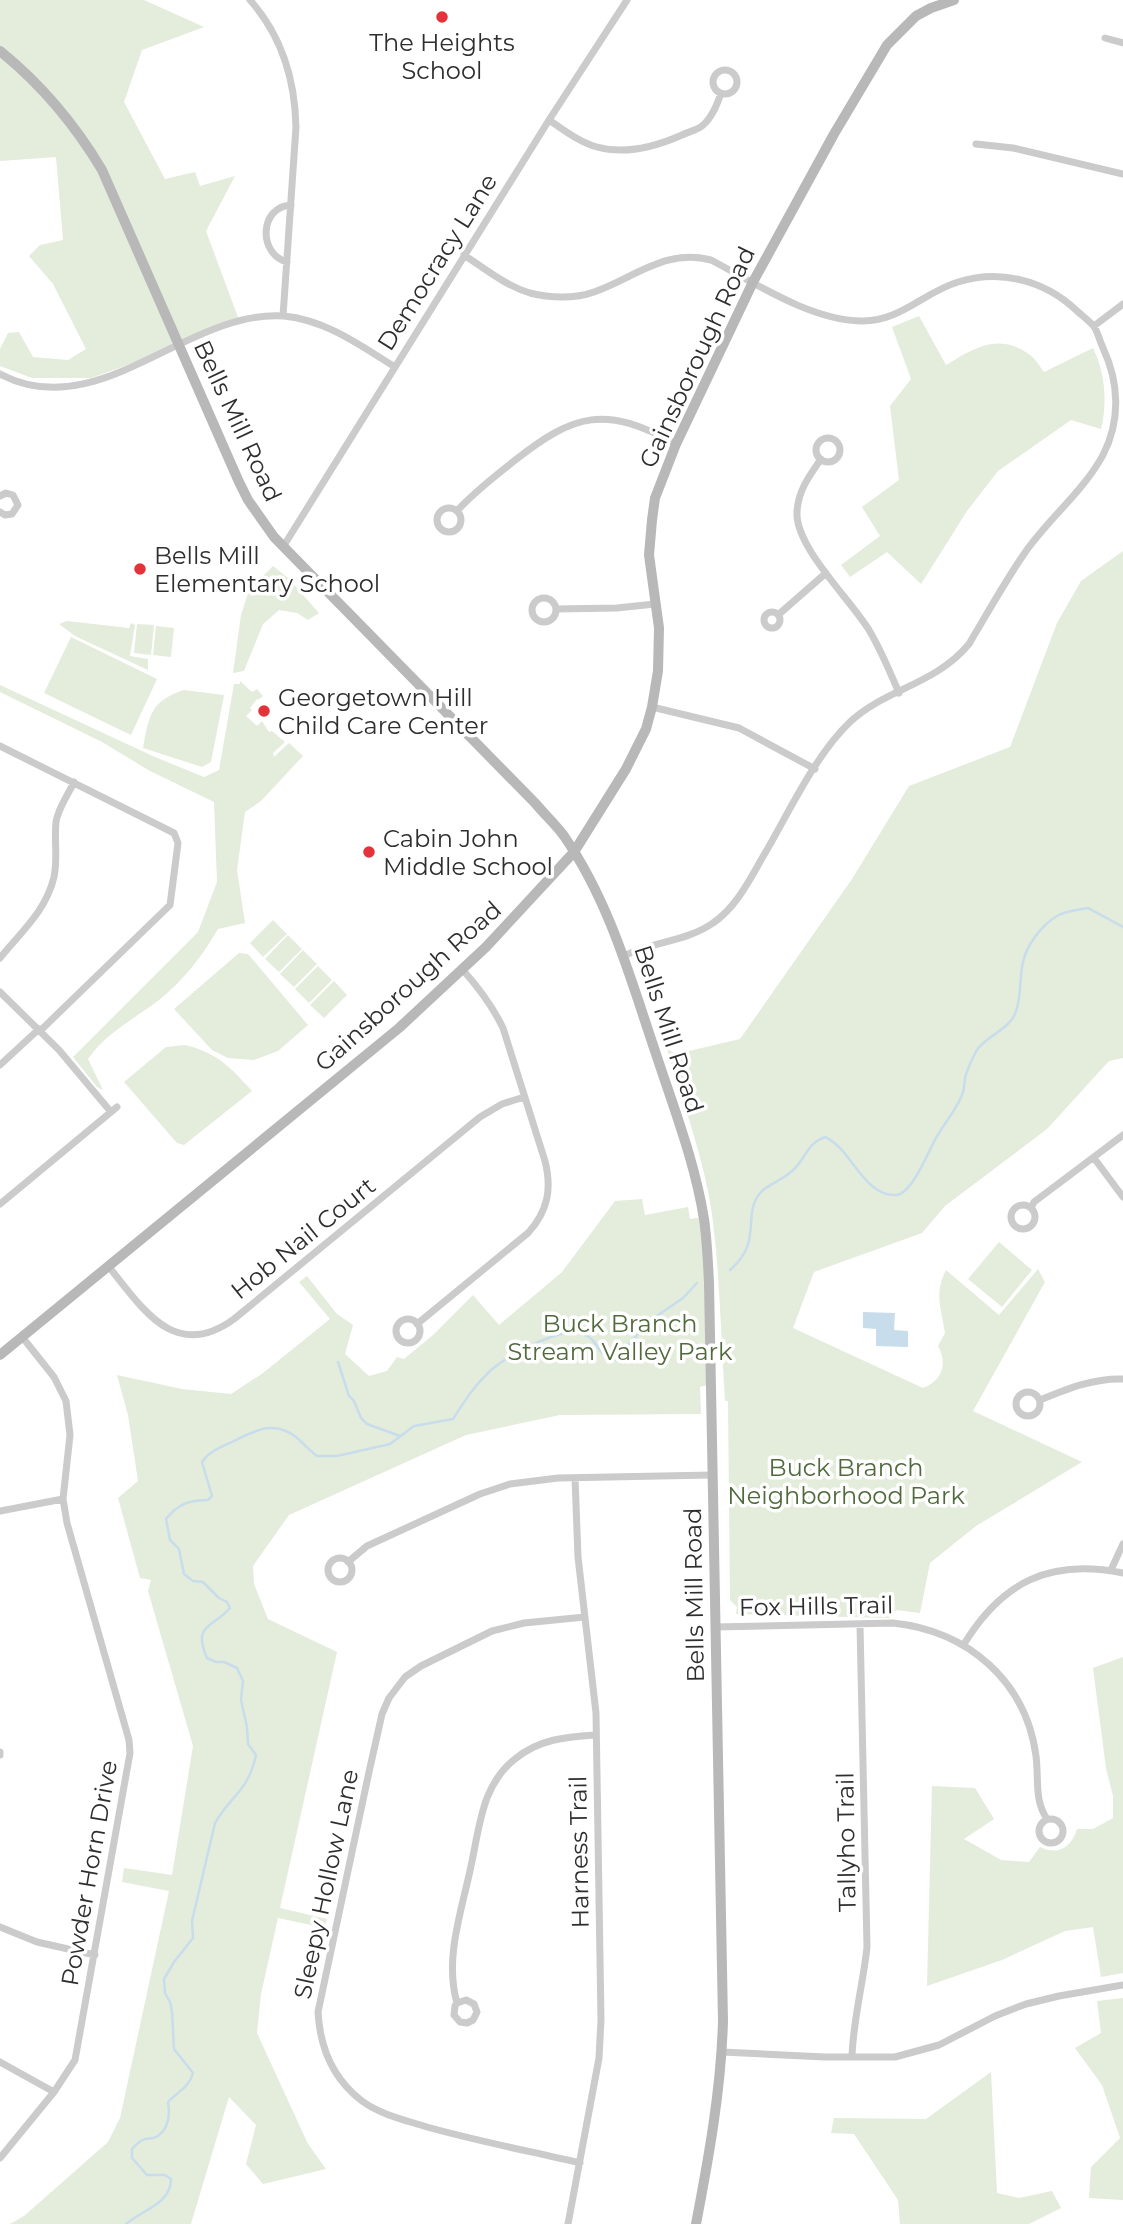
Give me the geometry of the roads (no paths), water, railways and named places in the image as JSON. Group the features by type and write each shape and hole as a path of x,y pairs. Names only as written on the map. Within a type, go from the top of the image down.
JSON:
{"street":[{"path":"250,0 276,40 292,78 296,127 283,316"},
{"name":"Democracy Lane","path":"283,547 464,255 627,0"},
{"name":"Gainsborough Road","path":"0,1355 373,1050 516,916 574,852 626,769 646,729 652,707 658,671 659,628 649,555 652,520 655,498 676,444 753,282 834,134 887,45 916,16 954,0"},
{"path":"1105,38 1123,43"},
{"name":"Bells Mill Road","path":"0,51 46,92 88,146 116,198 239,482 259,516 283,547 536,804 574,852 606,910 624,956 690,1160 704,1217 709,1283 723,1980 722,2052 713,2133 696,2224"},
{"path":"549,120 582,141 597,147 621,151 636,150 669,141 702,127 716,109 721,93"},
{"path":"976,144 1013,148 1123,174"},
{"path":"287,262 277,259 271,252 266,240 267,225 272,213 280,206 291,205"},
{"path":"464,255 516,288 548,296 569,297 592,293 651,264 681,256 696,256 711,260 810,310 836,319 862,321 878,320 900,313 958,282 985,277 1010,278 1033,282 1070,304 1094,326 1112,367 1117,404 1113,429 1103,454 1086,481 1024,554 960,655 936,674 865,711 851,722 831,744 749,881 712,924 696,932 640,947 624,956"},
{"path":"1094,326 1123,304"},
{"path":"0,374 36,385 82,384 106,378 239,320 283,316 323,326 395,367"},
{"path":"457,511 471,494 540,440 571,423 595,419 624,422 652,431 676,444"},
{"path":"821,459 803,484 797,513 802,536 826,573 869,629 887,662 899,693"},
{"path":"0,496 6,493 13,495 18,505 12,514 5,515 0,512"},
{"path":"778,615 826,573"},
{"path":"556,609 655,604"},
{"path":"652,707 739,729 815,769"},
{"path":"0,746 174,833 178,843 172,897 167,908 0,1065"},
{"path":"0,958 36,917 51,886 57,853 58,815 74,782"},
{"path":"417,1324 528,1233 542,1214 550,1193 550,1178 495,1011 462,969"},
{"path":"0,992 40,1029 114,1110 0,1204"},
{"name":"Hob Nail Court","path":"109,1267 150,1316 164,1327 186,1335 215,1331 234,1319 480,1117 502,1104 524,1097"},
{"path":"1031,1208 1034,1202 1123,1135"},
{"path":"1094,1158 1123,1197"},
{"name":"Powder Horn Drive","path":"0,2158 71,2069 78,2050 130,1753 129,1740 71,1545 64,1499 70,1435 65,1401 54,1377 23,1338"},
{"path":"1040,1400 1081,1384 1123,1379"},
{"path":"348,1562 367,1546 494,1489 525,1480 712,1475"},
{"name":"Harness Trail","path":"568,2224 599,2058 601,2020 593,1679 577,1536 575,1478"},
{"path":"0,1511 64,1499"},
{"path":"1111,1570 1123,1544"},
{"path":"964,1644 990,1607 1025,1581 1044,1573 1076,1568 1123,1573"},
{"name":"Sleepy Hollow Lane","path":"580,2163 450,2133 372,2108 346,2087 328,2060 319,2029 318,2012 382,1714 389,1698 405,1677 421,1666 492,1631 524,1623 585,1616"},
{"name":"Tallyho Trail","path":"852,2057 856,2009 864,1978 867,1947 860,1625"},
{"name":"Fox Hills Trail","path":"715,1627 906,1625 964,1644 984,1659 1002,1678 1024,1713 1031,1729 1037,1759 1038,1802 1047,1819"},
{"path":"457,2003 452,1973 456,1937 482,1815 492,1786 508,1765 537,1745 558,1738 595,1735"},
{"path":"0,1927 37,1942 95,1955"},
{"path":"722,2052 895,2057 939,2045 995,2016 1026,2004 1123,1985"},
{"path":"0,2062 54,2092"}],"water":[{"path":"863,1312 895,1313 894,1330 908,1331 908,1347 876,1346 876,1329 863,1328"}],"waterway":[{"path":"730,1270 746,1249 755,1200 767,1187 789,1174 810,1148 825,1137 843,1151 875,1188 885,1194 896,1195 908,1188 959,1101 966,1074 977,1050 1008,1024 1015,1014 1025,955 1041,930 1060,914 1088,908 1123,927"},
{"path":"126,2224 161,2201 170,2188 171,2179 165,2175 147,2175 132,2158 132,2149 137,2144 144,2139 158,2136 167,2125 168,2102 186,2086 193,2073 174,2049 172,2012 165,1993 164,1979 193,1938 192,1921 215,1823 244,1785 256,1755 248,1744 241,1700 243,1681 237,1668 207,1658 203,1647 202,1639 206,1628 230,1608 227,1602 203,1582 193,1581 184,1574 179,1549 170,1540 166,1519 184,1504 208,1500 212,1496 202,1462 216,1450 250,1433 265,1428 280,1429 296,1437 317,1456 337,1456 390,1444 414,1426 453,1419 474,1389 497,1365 548,1338 561,1334 583,1334 606,1356 621,1361 628,1354 628,1345 651,1320 683,1298 697,1283"},
{"path":"338,1362 349,1396 361,1418 367,1424 400,1436"}],"place":[{"name":"The Heights School","path":"442,17"},
{"name":"Bells Mill Elementary School","path":"140,569"},
{"name":"Georgetown Hill Child Care Center","path":"264,711"},
{"name":"Cabin John Middle School","path":"369,852"}],"park label":[{"name":"Buck Branch Stream Valley Park","path":"620,1337"},
{"name":"Buck Branch Neighborhood Park","path":"846,1481"}]}
